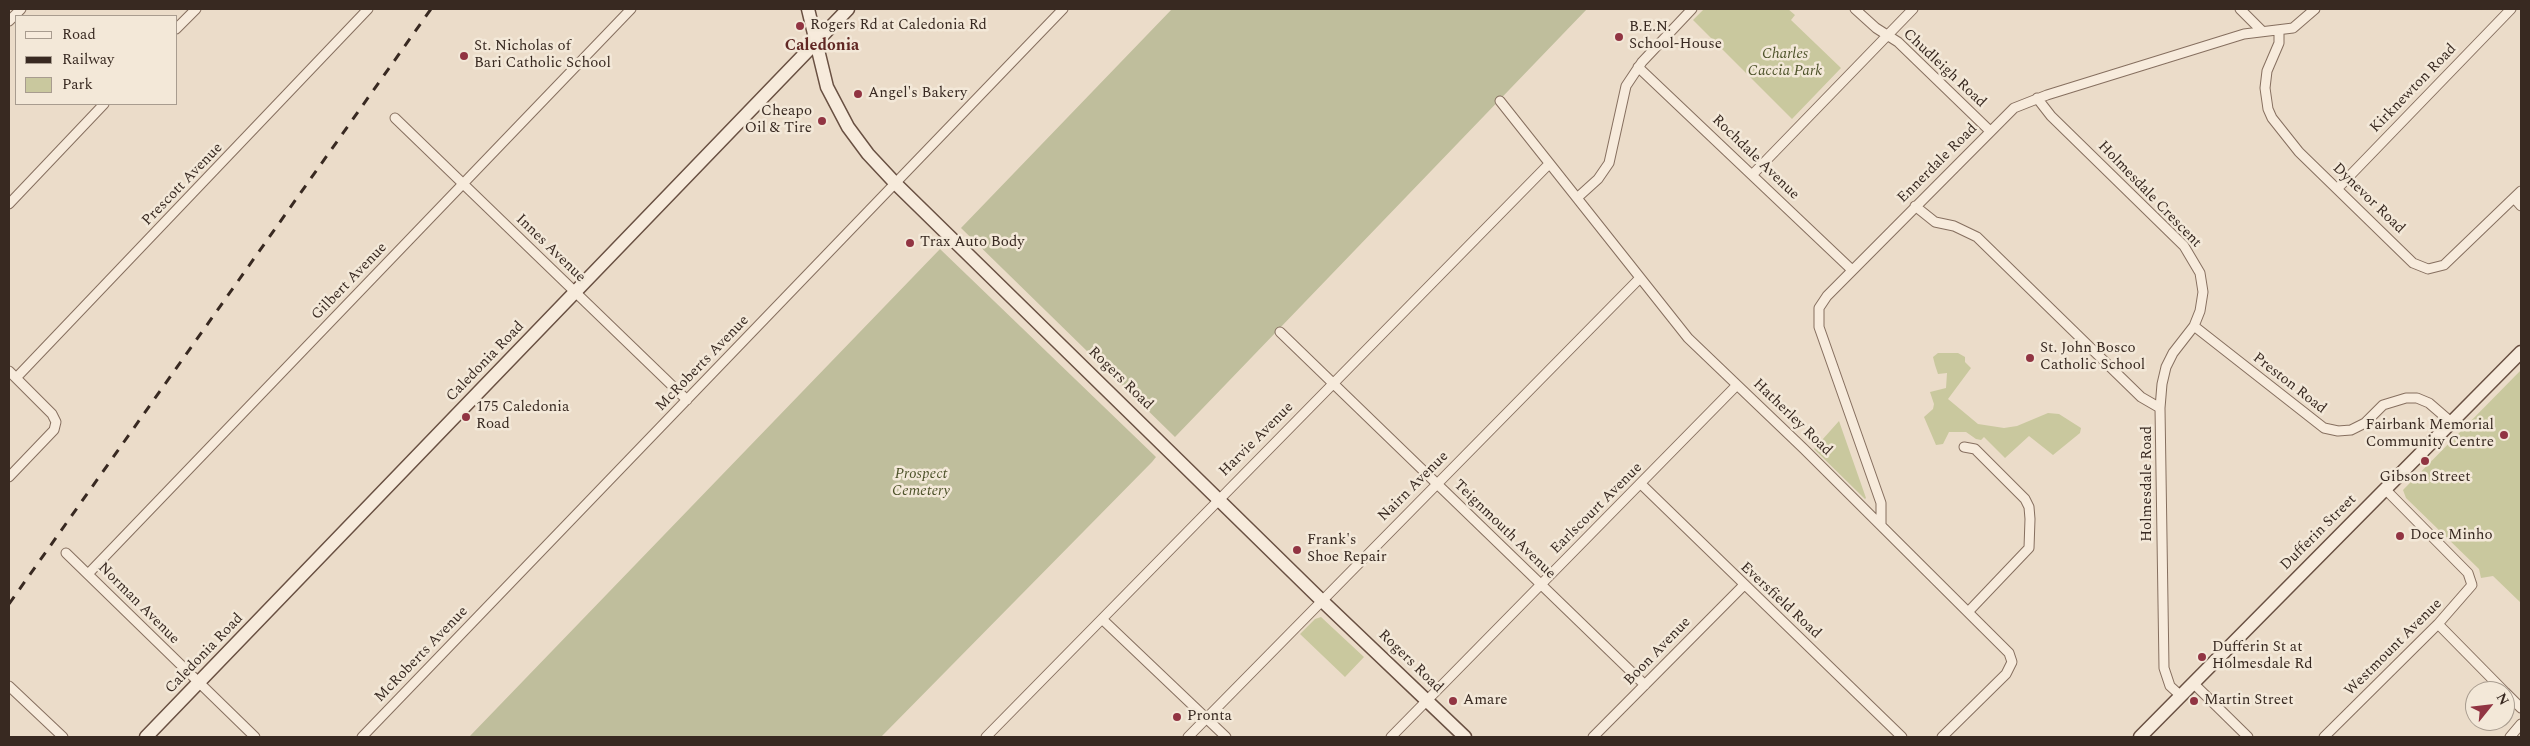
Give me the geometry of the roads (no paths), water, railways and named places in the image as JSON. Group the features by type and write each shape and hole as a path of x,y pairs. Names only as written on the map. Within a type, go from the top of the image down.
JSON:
{"street":[{"path":"9,21 21,9"},
{"path":"178,27 196,9"},
{"name":"Prescott Avenue","path":"16,378 368,9"},
{"name":"Gilbert Avenue","path":"88,574 631,9"},
{"name":"Rogers Road","path":"808,9 827,87 844,121 857,141 896,184 1321,600 1465,737"},
{"name":"Caledonia Road","path":"146,737 848,9"},
{"name":"McRoberts Avenue","path":"362,737 1063,9"},
{"path":"1577,198 1598,179 1608,163 1623,93 1638,68 1692,9"},
{"name":"Chudleigh Road","path":"1855,9 1887,36 1898,42 1990,131"},
{"path":"1752,175 1913,9"},
{"path":"2240,9 2262,30"},
{"name":"Ennerdale Road","path":"1881,525 1881,503 1819,327 1818,317 1822,302 2014,108 2037,98 2262,30 2279,31 2293,28 2315,9"},
{"name":"Kirknewton Road","path":"2337,189 2511,9"},
{"name":"Dynevor Road","path":"2279,31 2279,44 2267,70 2265,88 2268,109 2286,137 2413,263 2428,269 2438,268 2449,262 2521,191"},
{"name":"Rochdale Avenue","path":"1638,68 1852,270"},
{"name":"Holmesdale Crescent","path":"2037,98 2051,116 2191,255 2200,273 2203,292 2200,311 2194,326 2173,353 2166,366 2160,408"},
{"name":"Hatherley Road","path":"1500,102 1688,338 1969,610 2009,653 2011,665 2006,674 1942,737"},
{"path":"9,204 103,105"},
{"name":"Innes Avenue","path":"395,118 687,400"},
{"name":"Harvie Avenue","path":"986,737 1549,164"},
{"path":"2514,198 2521,206"},
{"name":"Holmesdale Road","path":"1915,206 1932,220 1958,227 1983,242 2141,397 2160,408 2164,668 2170,686 2180,696"},
{"name":"Nairn Avenue","path":"1188,737 1640,278"},
{"name":"Preston Road","path":"2194,326 2324,428 2338,431 2352,430 2365,423 2383,405 2399,399 2411,398 2429,403 2451,422"},
{"name":"Teignmouth Avenue","path":"1280,332 1645,685"},
{"name":"Dufferin Street","path":"2140,737 2521,352"},
{"path":"9,371 52,414 56,425 51,433 9,477"},
{"name":"Earlscourt Avenue","path":"1391,737 1737,385"},
{"path":"1964,447 1975,449 2025,499 2029,507 2031,542 2024,555 1969,610"},
{"name":"Eversfield Road","path":"1641,484 1743,586 1902,737"},
{"name":"Westmount Avenue","path":"2324,737 2438,624 2470,589 2472,580 2468,573 2385,490"},
{"name":"Norman Avenue","path":"66,553 255,737"},
{"name":"Boon Avenue","path":"1593,737 1743,586"},
{"path":"1102,619 1226,737"},
{"path":"2438,624 2495,681"},
{"path":"2193,683 2248,737"},
{"path":"9,686 63,737"},
{"path":"2510,737 2521,724"}],"railway":[{"path":"9,604 431,9"}],"place":[{"name":"Rogers Rd at Caledonia Rd","path":"800,26"},
{"name":"B.E.N. School-House","path":"1619,37"},
{"name":"St. Nicholas of Bari Catholic School","path":"464,56"},
{"name":"Angel's Bakery","path":"858,94"},
{"name":"Cheapo Oil & Tire","path":"822,121"},
{"name":"Trax Auto Body","path":"910,243"},
{"name":"St. John Bosco Catholic School","path":"2030,358"},
{"name":"175 Caledonia Road","path":"466,417"},
{"name":"Fairbank Memorial Community Centre","path":"2504,435"},
{"name":"Gibson Street","path":"2425,461"},
{"name":"Doce Minho","path":"2400,536"},
{"name":"Frank's Shoe Repair","path":"1297,550"},
{"name":"Dufferin St at Holmesdale Rd","path":"2202,657"},
{"name":"Amare","path":"1453,701"},
{"name":"Martin Street","path":"2194,701"},
{"name":"Pronta","path":"1177,717"}],"district":[{"name":"Caledonia","path":"822,47"}],"park label":[{"name":"Charles Caccia Park","path":"1785,64"},
{"name":"Prospect Cemetery","path":"921,484"}]}
